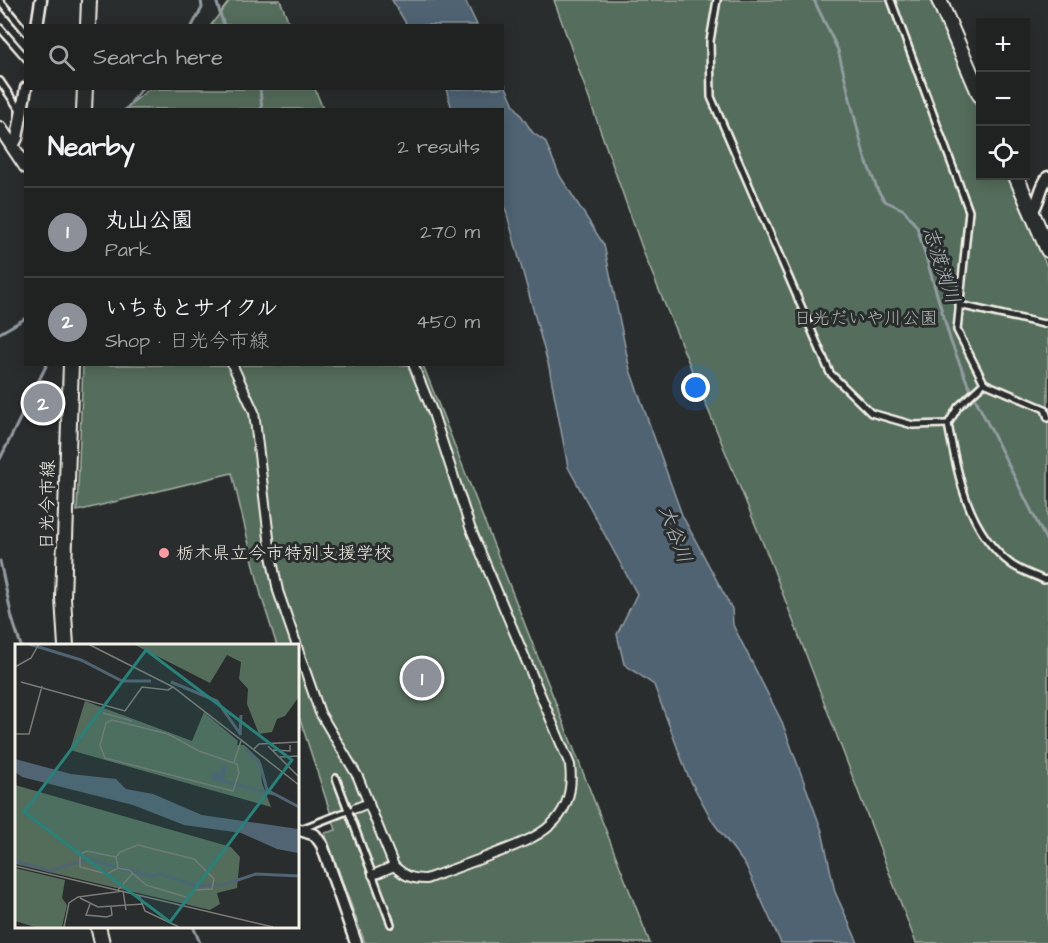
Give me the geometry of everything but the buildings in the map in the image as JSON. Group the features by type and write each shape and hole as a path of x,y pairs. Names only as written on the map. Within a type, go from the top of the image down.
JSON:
{"main road":[{"path":"88,24 89,0"},
{"path":"939,0 976,84"},
{"path":"84,108 85,90"},
{"path":"1018,180 1048,250"},
{"name":"日光今市線","path":"66,644 63,587 71,366"},
{"path":"98,928 102,943"}],"street":[{"path":"37,24 41,0"},
{"path":"13,146 26,90"},
{"path":"0,128 24,164"},
{"path":"1032,212 1040,201 1045,180 1048,177"},
{"path":"233,366 254,412 271,555 279,591 296,644"},
{"path":"298,649 320,713 358,777 394,866 404,876 426,879 534,840 555,824 567,800 572,779 570,765 470,527 433,413 413,366"},
{"path":"352,810 369,803"},
{"path":"299,829 315,835 322,845 356,943"},
{"path":"373,875 394,866"}],"lane":[{"path":"717,0 710,41 711,97 830,373 871,413 913,425 948,424"},
{"path":"891,0 969,211 957,330 984,383 1045,409 1048,418"},
{"path":"0,2 24,30"},
{"path":"0,28 24,56"},
{"path":"0,81 22,114"},
{"path":"959,304 1044,324 1048,323"},
{"path":"984,383 958,407 948,424 958,478 983,535 1011,564 1044,580 1048,579"},
{"path":"336,778 352,810 391,924"},
{"path":"299,829 352,810"}],"green space":[{"path":"230,0 280,0 290,24 212,24"},
{"name":"日光だいや川公園","path":"554,0 930,0 976,106 976,180 1009,180 1048,269 1048,943 916,943 771,563 645,256"},
{"path":"148,90 315,90 323,108 126,108"},
{"path":"83,366 423,366 650,943 365,943 325,833 336,830 298,713 298,644 276,644 261,595 232,473 77,511"}],"water":[{"path":"392,0 465,0 477,24 406,24"},
{"name":"大谷川","path":"504,82 514,105 533,133 545,141 560,176 604,245 630,370 682,515 732,609 733,625 782,722 822,831 835,892 858,943 781,943 746,866 713,822 688,776 654,685 624,664 617,634 637,594 568,467 549,367 504,204 504,108 452,108 446,90 504,90"}],"waterway":[{"path":"193,24 202,8 201,0"},
{"path":"216,0 223,24"},
{"name":"志渡渕川","path":"814,0 838,50 864,155 878,191 885,201 904,210 917,227 951,342 967,382 1048,544"},
{"path":"127,108 141,90"},
{"path":"260,90 262,108"},
{"path":"0,333 24,319"},
{"path":"0,459 46,366"},
{"path":"0,561 12,618 20,644"},
{"path":"194,928 200,943"}],"place":[{"name":"いちもとサイクル","path":"43,403"},
{"name":"栃木県立今市特別支援学校","path":"164,553"},
{"name":"丸山公園","path":"422,678"}]}
